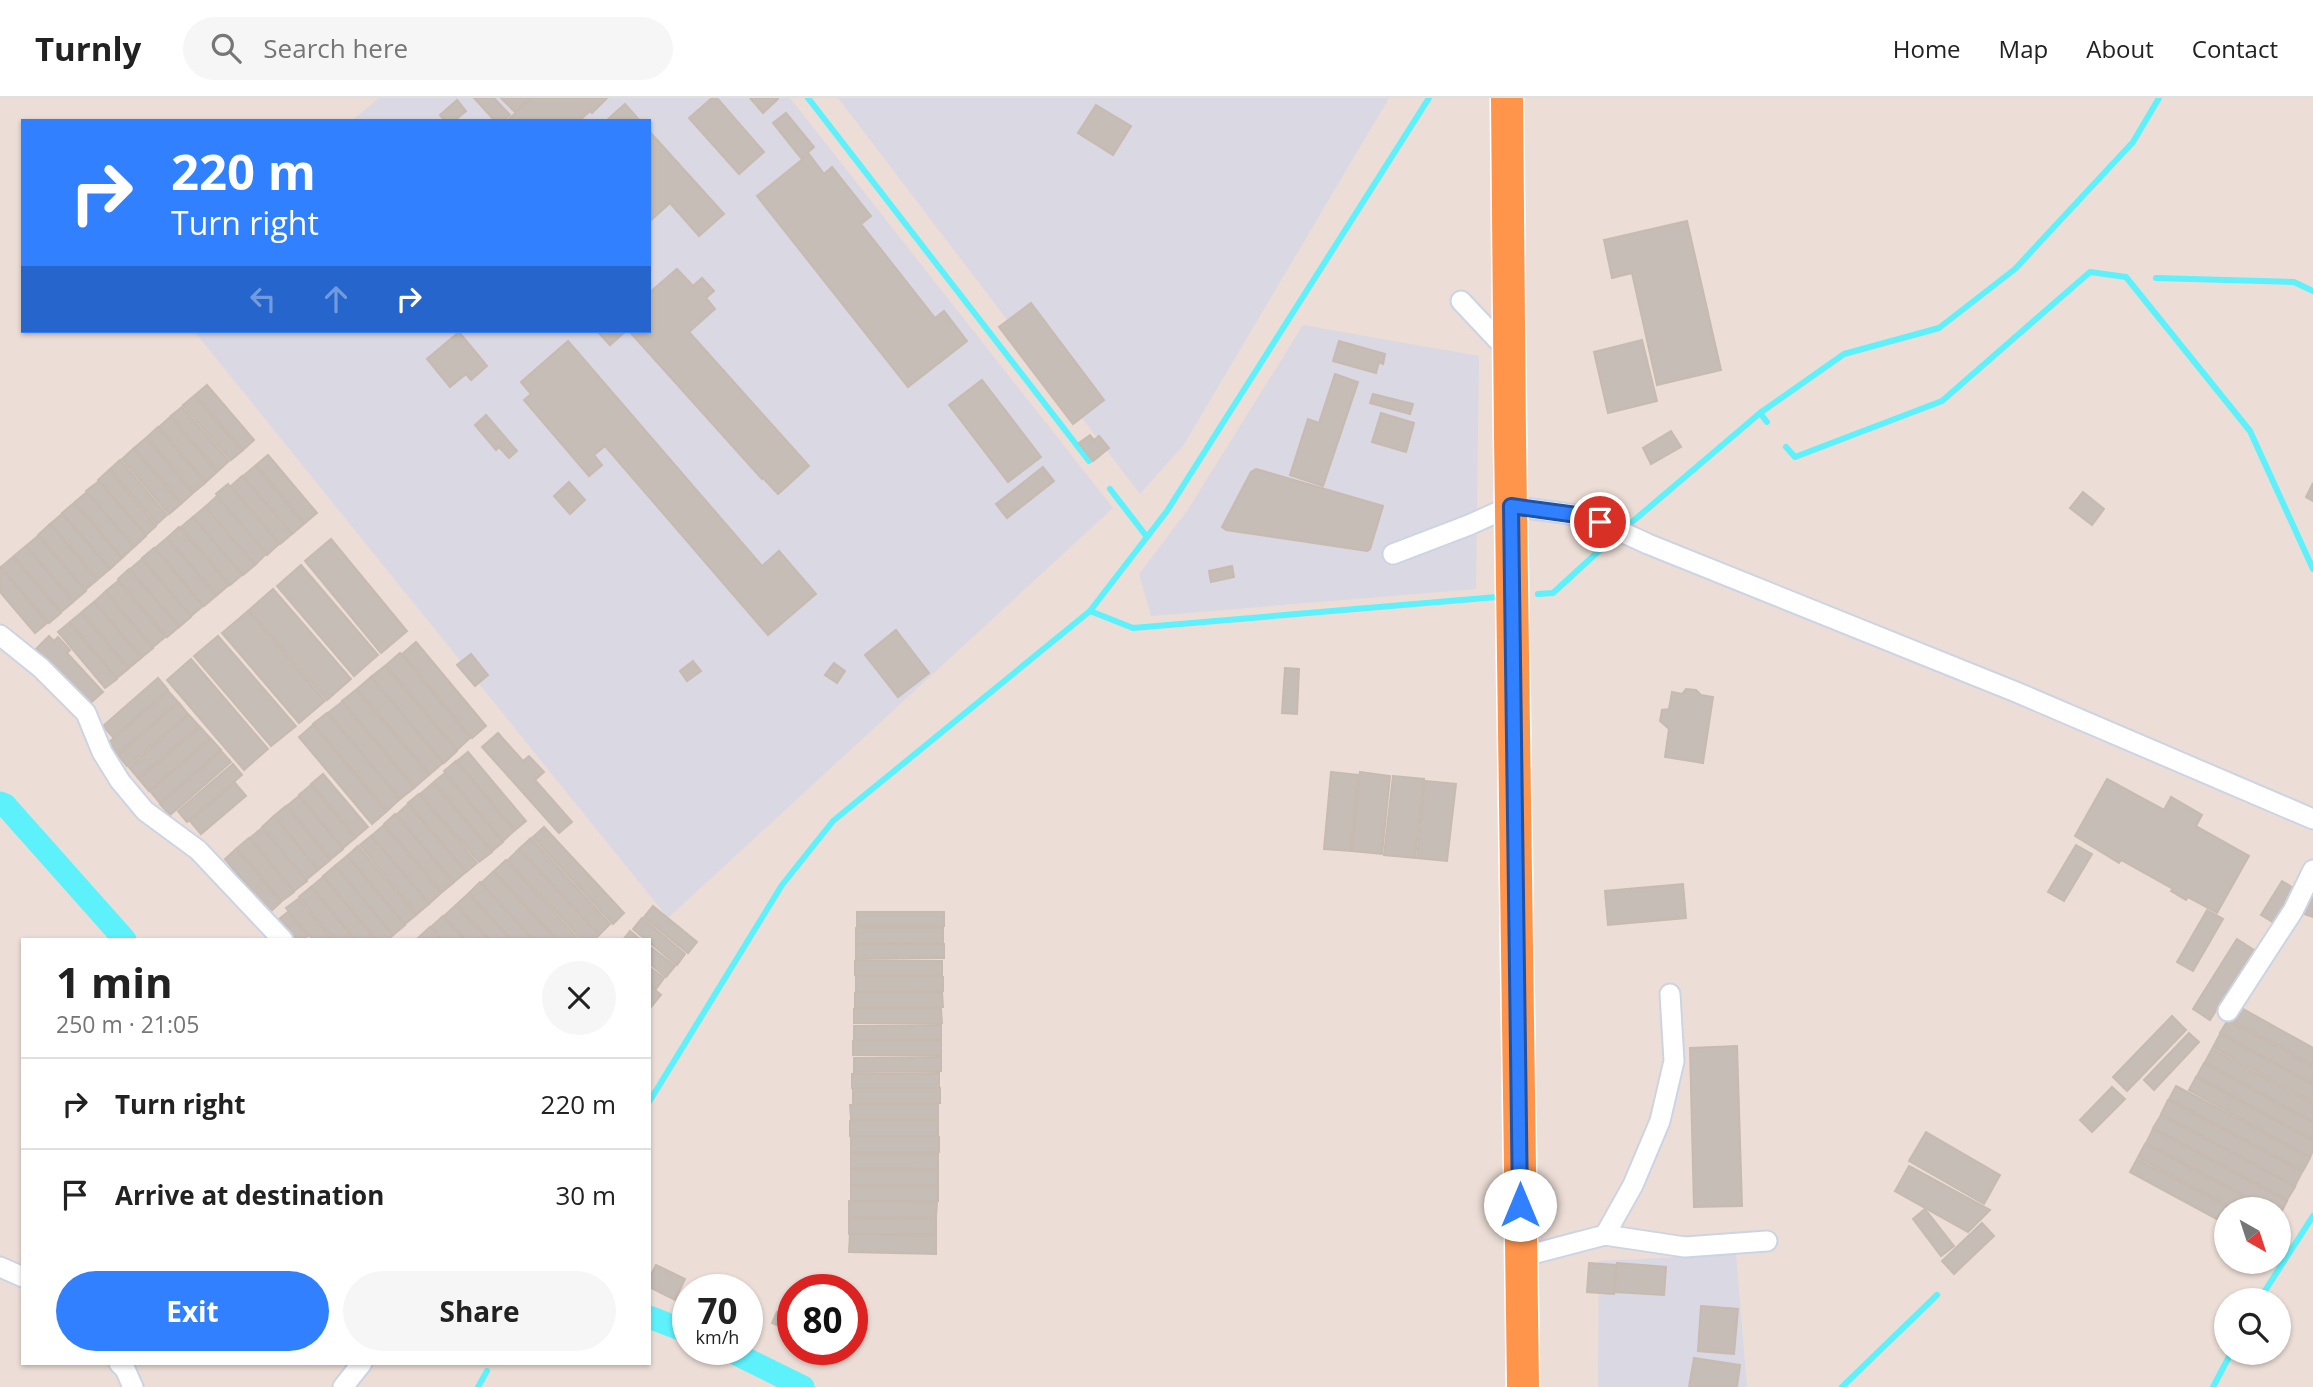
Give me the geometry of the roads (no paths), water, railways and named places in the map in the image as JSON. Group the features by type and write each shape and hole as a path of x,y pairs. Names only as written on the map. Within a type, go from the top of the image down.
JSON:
{"highway":[{"path":"1507,98 1523,1387"}],"street":[{"path":"1461,301 1509,352"},
{"path":"1393,554 1511,506 1577,515 1600,522 1671,554 2016,692 2313,819"},
{"path":"0,635 41,668 86,713 108,762 145,811 198,850 281,938"},
{"path":"2228,1011 2293,911 2313,870"},
{"path":"1605,1235 1633,1185 1660,1121 1674,1061 1670,994"},
{"path":"1521,1256 1605,1235 1685,1247 1766,1241"},
{"path":"0,1267 21,1276"},
{"path":"121,1365 133,1387"},
{"path":"344,1387 360,1365"}],"waterway":[{"path":"808,98 1089,461"},
{"path":"651,1099 782,885 833,821 1090,611 1167,511 1429,98"},
{"path":"1632,522 1760,413 1844,354 1939,328 2015,269 2133,142 2159,98"},
{"path":"1786,447 1795,457 1942,401 2090,272 2126,277 2250,431 2313,569"},
{"path":"2156,278 2294,282 2313,291"},
{"path":"1760,413 1767,422"},
{"path":"1110,489 1147,537"},
{"path":"1538,594 1553,593 1613,538"},
{"path":"1090,611 1133,628 1497,597"},
{"path":"0,803 5,805 123,938"},
{"path":"2267,1288 2313,1216"},
{"path":"1842,1387 1937,1295"},
{"path":"651,1318 672,1326"},
{"path":"758,1365 803,1387"},
{"path":"2213,1387 2225,1365"},
{"path":"478,1387 487,1371"}]}
